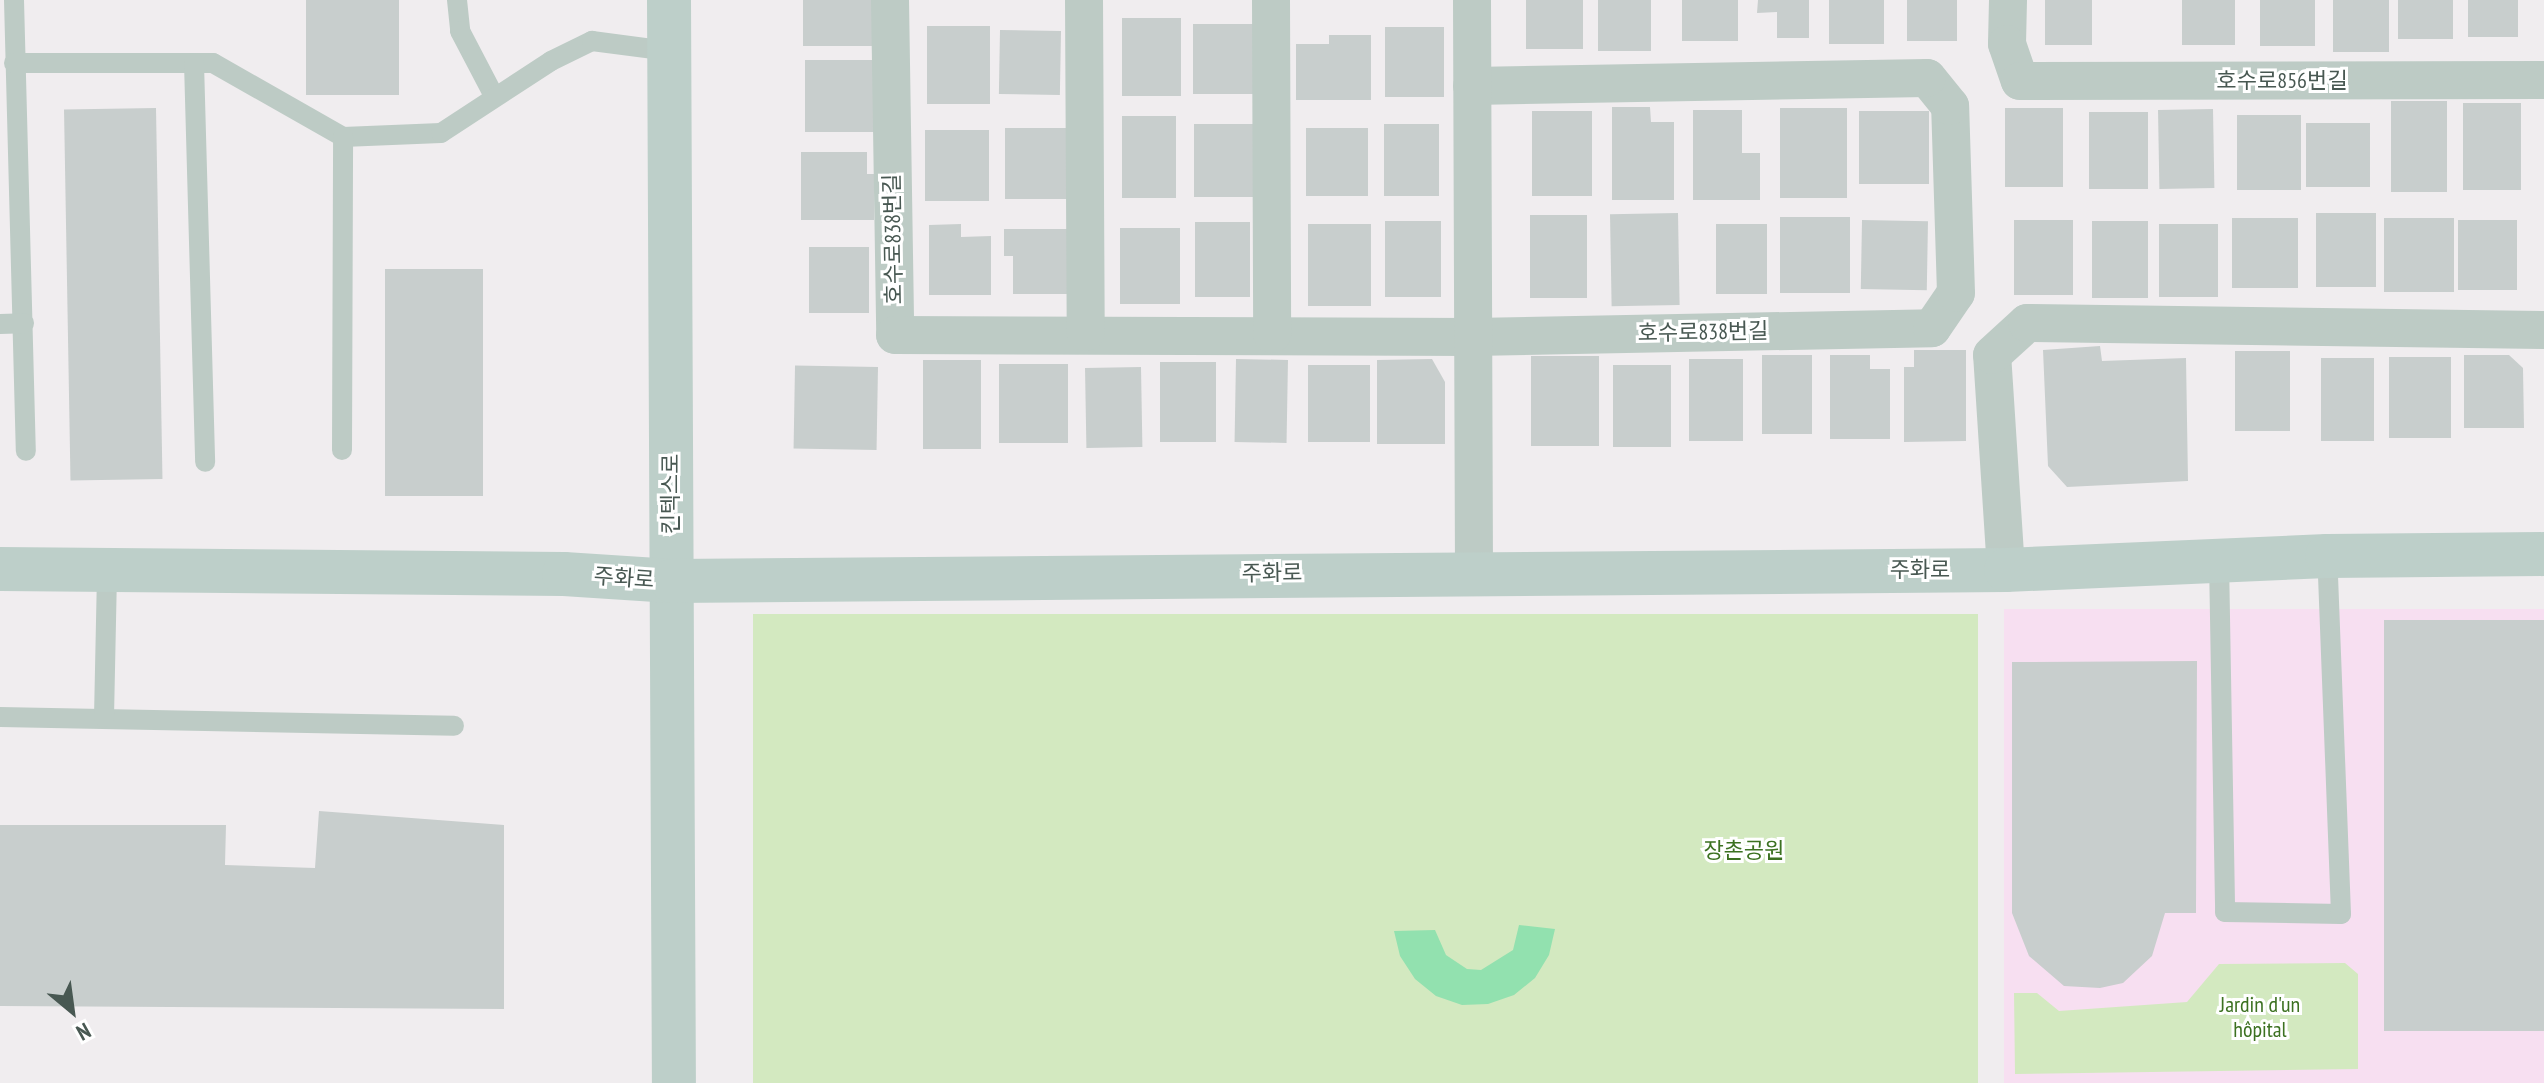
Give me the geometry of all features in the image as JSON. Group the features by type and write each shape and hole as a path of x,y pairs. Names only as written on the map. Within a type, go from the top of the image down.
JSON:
{"street":[{"name":"킨텍스로","path":"669,0 674,1083"},
{"name":"호수로838번길","path":"890,0 895,335 1086,332 1473,337 1932,328 1956,293 1950,106 1927,78 1472,86"},
{"path":"1084,0 1086,332"},
{"path":"1271,0 1272,334"},
{"path":"1472,0 1474,571"},
{"name":"호수로856번길","path":"2008,0 2007,44 2020,81 2544,80"},
{"path":"2006,570 1992,355 2027,323 2544,330"},
{"name":"주화로","path":"0,569 564,574 672,581 1474,571 2006,570 2327,556 2544,554"}],"lane":[{"path":"457,0 460,31 494,96"},
{"path":"9,2 24,323 26,451"},
{"path":"14,63 213,63 343,137 441,133 494,96 592,41 669,51"},
{"path":"194,63 205,462"},
{"path":"342,450 343,137"},
{"path":"0,324 24,323"},
{"path":"2219,560 2225,912 2341,914 2327,556"},
{"path":"104,717 107,570"},
{"path":"0,717 454,726"}],"shaded area":[{"path":"2004,609 2544,609 2544,1083 2004,1083"},
{"path":"1519,925 1555,929 1549,955 1535,978 1514,995 1488,1004 1462,1005 1436,996 1415,979 1400,956 1394,931 1435,930 1446,955 1467,969 1481,970 1513,950"}],"green space":[{"name":"장촌공원","path":"753,614 1978,614 1978,1083 753,1083"},
{"name":"Jardin d'un hôpital","path":"2345,963 2358,974 2358,1069 2015,1074 2014,993 2037,993 2059,1011 2187,1002 2219,964"}],"building":[{"path":"306,0 399,0 399,95 306,95"},
{"path":"803,0 874,0 874,46 803,46"},
{"path":"1526,0 1583,0 1583,49 1526,49"},
{"path":"1598,0 1651,0 1651,51 1598,51"},
{"path":"1682,0 1738,0 1738,41 1682,41"},
{"path":"1758,0 1809,0 1809,38 1777,38 1777,12 1757,13"},
{"path":"1829,0 1884,0 1884,44 1829,44"},
{"path":"1907,0 1957,0 1957,41 1907,41"},
{"path":"2045,0 2092,0 2092,45 2045,45"},
{"path":"2182,0 2235,0 2235,45 2182,45"},
{"path":"2260,0 2315,0 2315,46 2260,46"},
{"path":"2333,0 2389,0 2389,52 2333,52"},
{"path":"2398,0 2453,0 2453,39 2398,39"},
{"path":"2468,0 2518,0 2518,37 2468,37"},
{"path":"1122,18 1181,18 1181,96 1122,96"},
{"path":"1193,24 1261,24 1261,94 1193,94"},
{"path":"927,26 990,26 990,104 927,104"},
{"path":"1385,27 1444,27 1444,97 1385,97"},
{"path":"1000,30 1061,31 1060,95 999,94"},
{"path":"1329,35 1371,35 1371,100 1296,100 1296,44 1329,44"},
{"path":"805,60 876,60 876,132 805,132"},
{"path":"2391,101 2447,101 2447,192 2391,192"},
{"path":"2463,103 2521,103 2521,190 2463,190"},
{"path":"1612,107 1650,107 1651,122 1674,122 1674,200 1612,200"},
{"path":"156,108 162,479 70,481 64,110"},
{"path":"1780,108 1847,108 1847,198 1780,198"},
{"path":"2005,108 2063,108 2063,187 2005,187"},
{"path":"2213,109 2214,188 2159,189 2158,110"},
{"path":"1693,110 1742,110 1742,153 1760,153 1760,200 1693,200"},
{"path":"1532,111 1592,111 1592,196 1532,196"},
{"path":"1859,111 1929,111 1929,184 1859,184"},
{"path":"2089,112 2148,112 2148,189 2089,189"},
{"path":"2237,115 2301,115 2301,190 2237,190"},
{"path":"1122,116 1176,116 1176,198 1122,198"},
{"path":"2306,123 2370,123 2370,187 2306,187"},
{"path":"1194,124 1254,124 1254,197 1194,197"},
{"path":"1384,124 1439,124 1439,196 1384,196"},
{"path":"1005,128 1067,128 1067,199 1005,199"},
{"path":"1306,128 1368,128 1368,196 1306,196"},
{"path":"925,130 989,130 989,201 925,201"},
{"path":"801,152 867,152 867,174 874,174 874,220 801,220"},
{"path":"1678,213 1680,305 1612,306 1610,214"},
{"path":"2316,213 2376,213 2376,287 2316,287"},
{"path":"1530,215 1587,215 1587,298 1530,298"},
{"path":"1780,217 1850,217 1850,293 1780,293"},
{"path":"2232,218 2298,218 2298,288 2232,288"},
{"path":"2384,218 2454,218 2454,292 2384,292"},
{"path":"1862,220 1928,221 1927,290 1861,289"},
{"path":"2014,220 2073,220 2073,295 2014,295"},
{"path":"2458,220 2517,220 2517,290 2458,290"},
{"path":"1385,221 1441,221 1441,297 1385,297"},
{"path":"2092,221 2148,221 2148,298 2092,298"},
{"path":"1195,222 1250,222 1250,297 1195,297"},
{"path":"961,224 961,237 991,236 991,295 929,295 929,225"},
{"path":"1308,224 1371,224 1371,306 1308,306"},
{"path":"1716,224 1767,224 1767,294 1716,294"},
{"path":"2159,224 2218,224 2218,297 2159,297"},
{"path":"1120,228 1180,228 1180,304 1120,304"},
{"path":"1004,229 1070,229 1070,294 1013,294 1013,256 1004,256"},
{"path":"809,247 869,247 869,313 809,313"},
{"path":"385,269 483,269 483,496 385,496"},
{"path":"2100,346 2102,361 2186,358 2188,481 2067,487 2048,466 2043,350"},
{"path":"1914,350 1966,350 1966,441 1904,442 1904,367 1914,367"},
{"path":"2235,351 2290,351 2290,431 2235,431"},
{"path":"1762,355 1812,355 1812,434 1762,434"},
{"path":"1830,355 1870,355 1870,369 1890,369 1890,439 1830,439"},
{"path":"2464,355 2509,355 2523,368 2524,428 2464,428"},
{"path":"1531,356 1599,356 1599,446 1531,446"},
{"path":"2389,357 2451,357 2451,438 2389,438"},
{"path":"2321,358 2374,358 2374,441 2321,441"},
{"path":"1236,359 1288,360 1287,443 1235,442"},
{"path":"1432,359 1445,382 1445,444 1377,444 1377,360"},
{"path":"1689,359 1743,359 1743,441 1689,441"},
{"path":"923,360 981,360 981,449 923,449"},
{"path":"1160,362 1216,362 1216,442 1160,442"},
{"path":"999,364 1068,364 1068,443 999,443"},
{"path":"1308,365 1370,365 1370,442 1308,442"},
{"path":"1613,365 1671,365 1671,447 1613,447"},
{"path":"795,366 878,367 877,450 794,449"},
{"path":"1141,367 1142,447 1086,448 1085,368"},
{"path":"2384,620 2544,620 2544,1031 2384,1031"},
{"path":"2197,661 2196,913 2165,913 2152,956 2123,983 2100,988 2064,986 2029,956 2012,913 2012,662"},
{"path":"319,811 504,825 504,1009 0,1006 0,825 226,825 225,865 315,868"}]}
